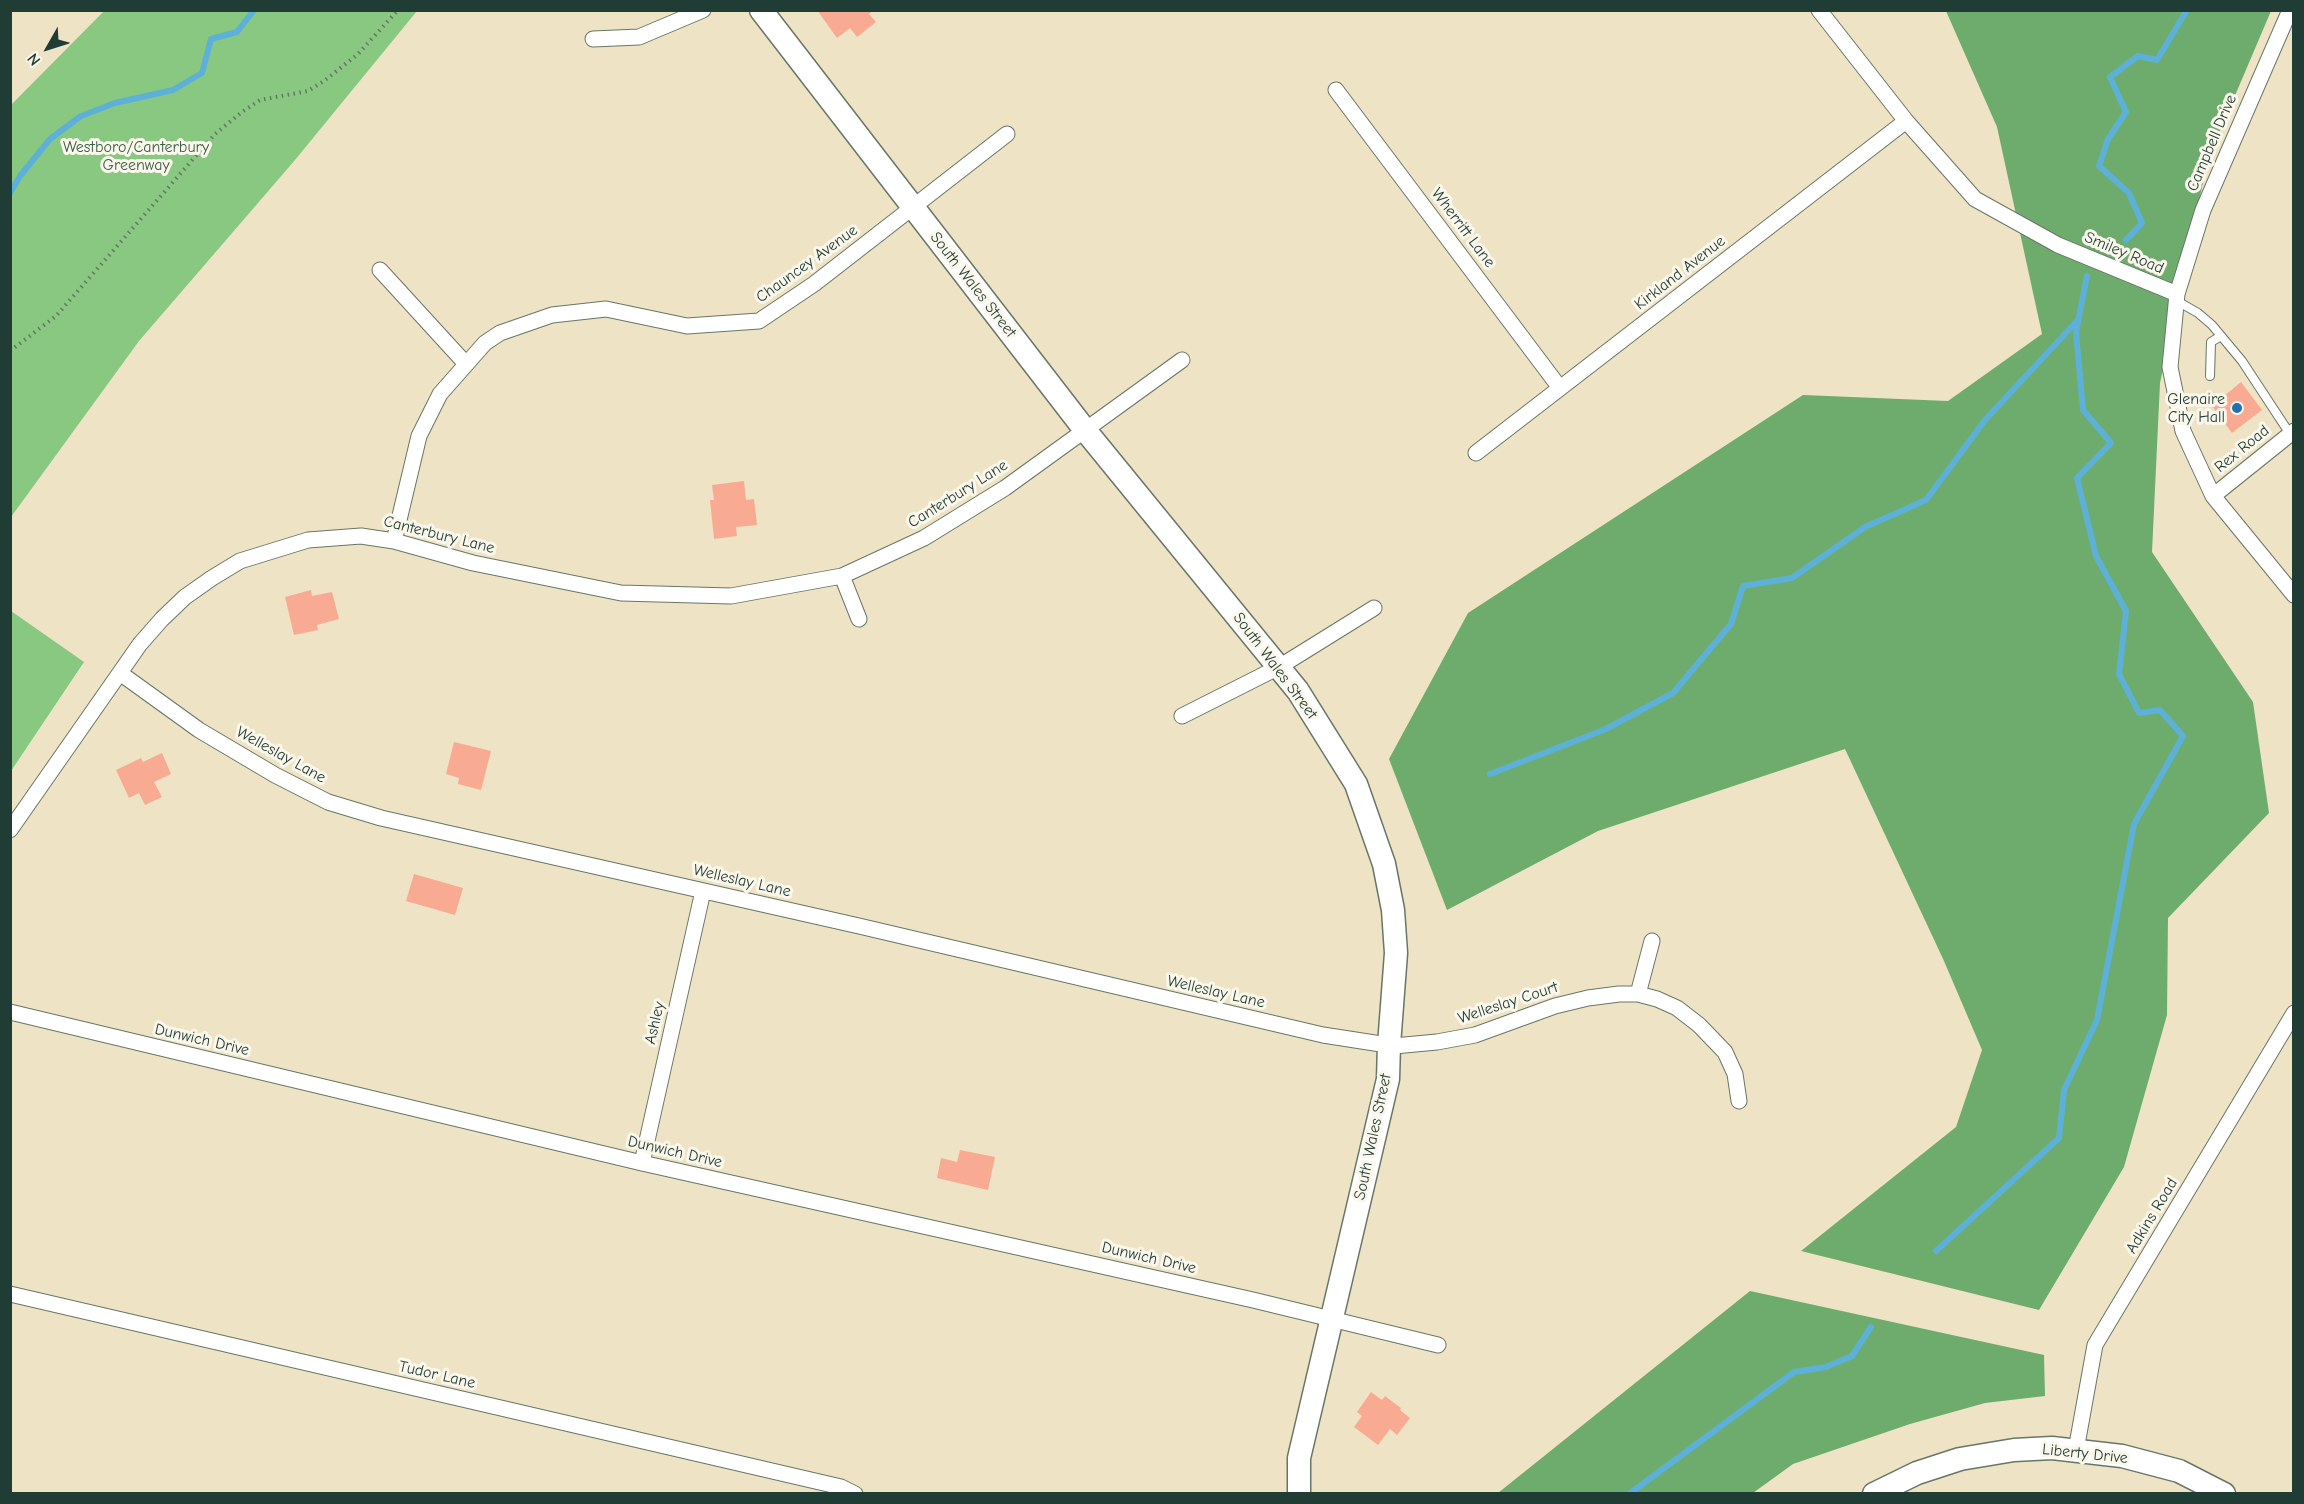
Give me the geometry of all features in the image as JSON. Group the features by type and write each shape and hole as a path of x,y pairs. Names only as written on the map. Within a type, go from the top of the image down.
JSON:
{"street":[{"path":"593,39 639,37 703,10"},
{"name":"South Wales Street","path":"761,10 1085,430 1298,691 1356,784 1384,864 1393,910 1396,953 1388,1079 1299,1458 1299,1494"},
{"name":"Smiley Road","path":"1819,10 1906,121 1975,199 2058,245 2177,298"},
{"name":"Campbell Drive","path":"2177,298 2203,210 2290,10"},
{"name":"Wherritt Lane","path":"1336,90 1560,388"},
{"name":"Kirkland Avenue","path":"1476,453 1906,121"},
{"name":"Chauncey Avenue","path":"394,541 419,436 440,394 486,343 500,333 552,315 606,309 687,326 759,321 814,284 1007,134"},
{"path":"380,270 466,364"},
{"path":"2177,298 2170,367 2182,431 2212,496 2294,595"},
{"name":"Canterbury Lane","path":"10,830 140,644 185,597 240,561 308,540 360,536 394,541 473,563 621,593 731,596 842,576 924,538 1005,488 1182,360"},
{"name":"Rex Road","path":"2212,496 2292,433"},
{"path":"842,576 859,619"},
{"path":"1182,716 1279,667 1374,608"},
{"name":"Welleslay Lane","path":"120,673 199,730 275,775 328,802 381,818 1311,1033 1389,1045"},
{"name":"Ashley","path":"642,1163 703,891"},
{"path":"1638,994 1652,941"},
{"name":"Welleslay Court","path":"1389,1045 1437,1042 1466,1037 1566,1004 1619,994 1638,994 1677,1008 1700,1025 1725,1052 1735,1074 1738,1101"},
{"name":"Dunwich Drive","path":"10,1012 642,1163 1253,1300 1438,1345"},
{"name":"Adkins Road","path":"2076,1450 2095,1345 2294,1013"},
{"name":"Tudor Lane","path":"10,1294 841,1487 855,1494"},
{"name":"Liberty Drive","path":"1874,1494 1917,1473 1960,1460 2014,1450 2052,1448 2122,1456 2179,1471 2224,1494"}],"lane":[{"path":"2177,298 2198,313 2221,336 2292,433"},
{"path":"2210,376 2211,342 2221,336"}],"path":[{"path":"10,351 56,316 215,134 260,100 308,91 324,81 358,54 398,10"}],"green space":[{"name":"Westboro/Canterbury Greenway","path":"105,10 417,11 295,160 139,341 11,517 11,105"},
{"path":"1946,11 2271,11 2208,159 2160,383 2152,552 2253,702 2269,813 2168,918 2167,1015 2124,1167 2039,1310 1801,1251 1956,1127 1982,1050 1944,961 1845,749 1598,831 1447,910 1389,759 1468,613 1803,395 1948,401 2042,334 1997,127"},
{"path":"11,611 84,662 11,771"},
{"path":"1750,1291 2044,1355 2045,1396 1985,1403 1910,1424 1793,1464 1753,1493 1498,1493"}],"building":[{"path":"817,10 873,10 869,14 876,22 857,37 850,28 837,38"},
{"name":"Glenaire City Hall","path":"2241,382 2262,410 2232,433 2212,406"},
{"path":"744,481 746,500 754,499 757,525 736,527 737,536 714,539 710,500 714,500 712,485"},
{"path":"311,590 312,596 332,592 339,619 317,625 318,630 294,635 285,597"},
{"path":"454,742 491,751 481,790 458,784 459,778 446,774"},
{"path":"162,753 171,774 154,782 162,797 145,805 139,793 129,798 116,770 141,758 143,762"},
{"path":"414,874 463,888 455,915 406,901"},
{"path":"960,1150 995,1157 988,1190 937,1178 941,1158 957,1162"},
{"path":"1371,1392 1382,1400 1385,1396 1410,1418 1397,1435 1390,1429 1378,1445 1354,1427 1362,1416 1357,1412"}],"waterway":[{"path":"10,193 20,176 50,139 81,116 115,103 173,90 202,73 211,39 237,32 254,10"},
{"path":"2126,240 2142,223 2129,193 2099,166 2108,139 2126,112 2110,77 2138,56 2157,60 2187,10"},
{"path":"1936,1251 2059,1138 2064,1090 2097,1020 2134,824 2183,736 2160,710 2139,713 2119,674 2126,611 2096,556 2077,478 2111,443 2083,410 2076,332 2087,276"},
{"path":"1490,774 1606,729 1673,693 1731,624 1743,586 1792,578 1865,527 1926,500 1985,420 2077,321"},
{"path":"1629,1494 1794,1372 1826,1367 1852,1356 1871,1327"}],"place":[{"name":"Glenaire City Hall","path":"2237,408"}]}
